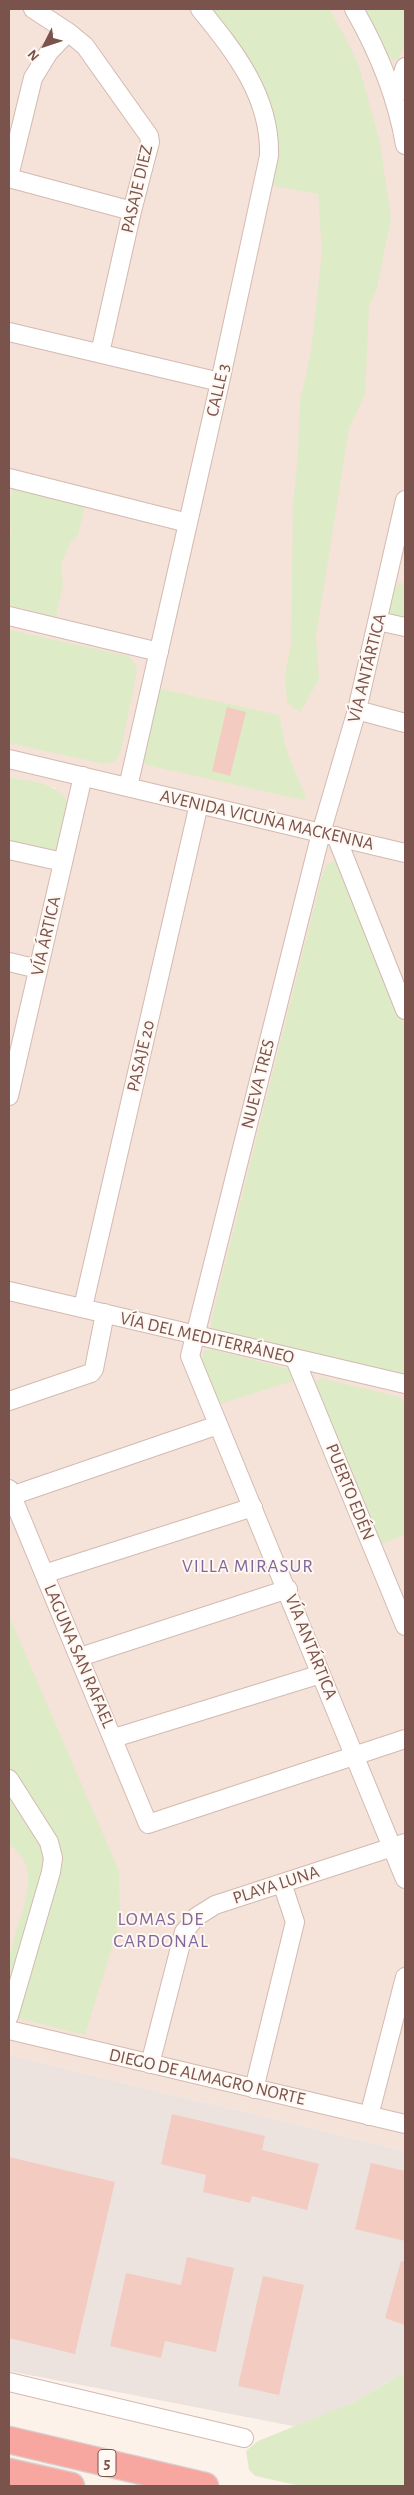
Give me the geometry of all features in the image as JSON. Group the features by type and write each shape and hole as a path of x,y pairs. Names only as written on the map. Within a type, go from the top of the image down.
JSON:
{"highway":[{"name":"5","path":"9,2440 205,2486"},
{"path":"9,2472 71,2486"}],"street":[{"name":"PASAJE DIEZ","path":"33,9 68,32 85,46 149,136 150,142 132,211 100,354"},
{"name":"CALLE 3","path":"128,787 269,156 269,136 259,97 236,55 200,9"},
{"path":"354,9 375,50 394,100 405,145"},
{"path":"68,32 49,52 33,78 9,177 132,211"},
{"path":"394,100 405,67"},
{"path":"9,332 220,382"},
{"path":"9,478 188,523"},
{"name":"VÍA ANTÁRTICA","path":"328,835 378,620 398,571 405,500"},
{"path":"9,616 159,652"},
{"path":"378,620 405,627"},
{"path":"357,710 405,723"},
{"name":"AVENIDA VICUÑA MACKENNA","path":"9,758 405,853"},
{"name":"VÍA ÁRTICA","path":"9,1096 11,1076 83,776"},
{"name":"PASAJE 20","path":"83,1307 199,804"},
{"path":"328,835 399,979 405,1010"},
{"name":"NUEVA TRES","path":"194,1336 328,835"},
{"path":"9,850 63,862"},
{"path":"9,962 38,969"},
{"name":"VÍA DEL MEDITERRÁNEO","path":"9,1291 83,1307 194,1336 405,1386"},
{"path":"9,1401 91,1373 94,1368 105,1314"},
{"name":"VÍA ANTÁRTICA","path":"194,1336 192,1362 288,1589 354,1756 399,1845 405,1880"},
{"name":"PUERTO EDÉN","path":"296,1359 405,1626"},
{"path":"10,1492 218,1425"},
{"name":"LAGUNA SAN RAFAEL","path":"10,1492 114,1738 148,1824 354,1756"},
{"path":"44,1574 253,1507"},
{"path":"80,1657 288,1589"},
{"path":"114,1738 321,1674"},
{"path":"354,1756 405,1739"},
{"path":"9,1779 49,1842 53,1858 51,1872 9,2016"},
{"name":"PLAYA LUNA","path":"150,2064 184,1932 205,1910 215,1905 399,1845"},
{"path":"254,2089 295,1922 282,1883"},
{"path":"369,2116 404,1986"},
{"name":"DIEGO DE ALMAGRO NORTE","path":"9,2030 405,2124"},
{"path":"9,2382 244,2438"}],"shaded area":[{"path":"9,9 405,9 405,2151 9,2055 9,846 56,788 9,777"},
{"path":"9,2055 405,2151 405,2372 354,2402 298,2427 9,2371"}],"green space":[{"path":"204,9 329,9 359,66 380,143 391,219 376,291 369,307 365,394 349,428 316,636 319,679 300,712 287,703 285,674 291,646 293,504 298,453 300,401 311,352 322,252 318,194 269,185 271,122"},
{"path":"366,9 405,9 403,46 398,58 393,61 389,57"},
{"path":"13,488 85,505 78,535 70,543 61,565 63,583 56,617 9,605 9,540 11,533 9,504"},
{"path":"405,581 405,623 394,620 388,611 394,587"},
{"path":"9,630 128,656 134,662 137,670 120,754 114,762 105,764 9,743"},
{"path":"161,689 279,715 286,749 306,798 304,800 146,765 143,761 158,691"},
{"path":"9,777 50,787 58,791 68,803 56,850 52,853 9,846"},
{"path":"336,861 342,868 405,1029 405,1375 217,1332 212,1327 211,1321 322,876 327,864"},
{"path":"211,1349 288,1369 294,1374 296,1380 220,1404 202,1359 204,1351"},
{"path":"321,1378 399,1397 405,1404 405,1535 382,1544 316,1387 317,1380"},
{"path":"9,1616 119,1871 120,1921 85,2035 9,2016 9,1962 26,1899 28,1883 27,1868 21,1855 9,1845"},
{"path":"405,2372 405,2486 301,2486 255,2476 249,2470 246,2451 258,2441 354,2402"}],"building":[{"path":"227,707 246,712 230,776 212,771"},
{"path":"172,2114 265,2136 262,2150 319,2164 307,2210 252,2196 250,2203 203,2192 206,2175 161,2164"},
{"path":"9,2157 115,2182 75,2354 9,2338"},
{"path":"371,2163 405,2171 405,2241 355,2229"},
{"path":"187,2257 234,2268 216,2352 165,2341 161,2358 110,2346 126,2273 181,2285"},
{"path":"401,2261 405,2261 405,2325 385,2318"},
{"path":"263,2276 304,2285 279,2395 238,2386"}],"district":[{"name":"VILLA MIRASUR","path":"248,1566"},
{"name":"LOMAS DE CARDONAL","path":"161,1930"}]}
